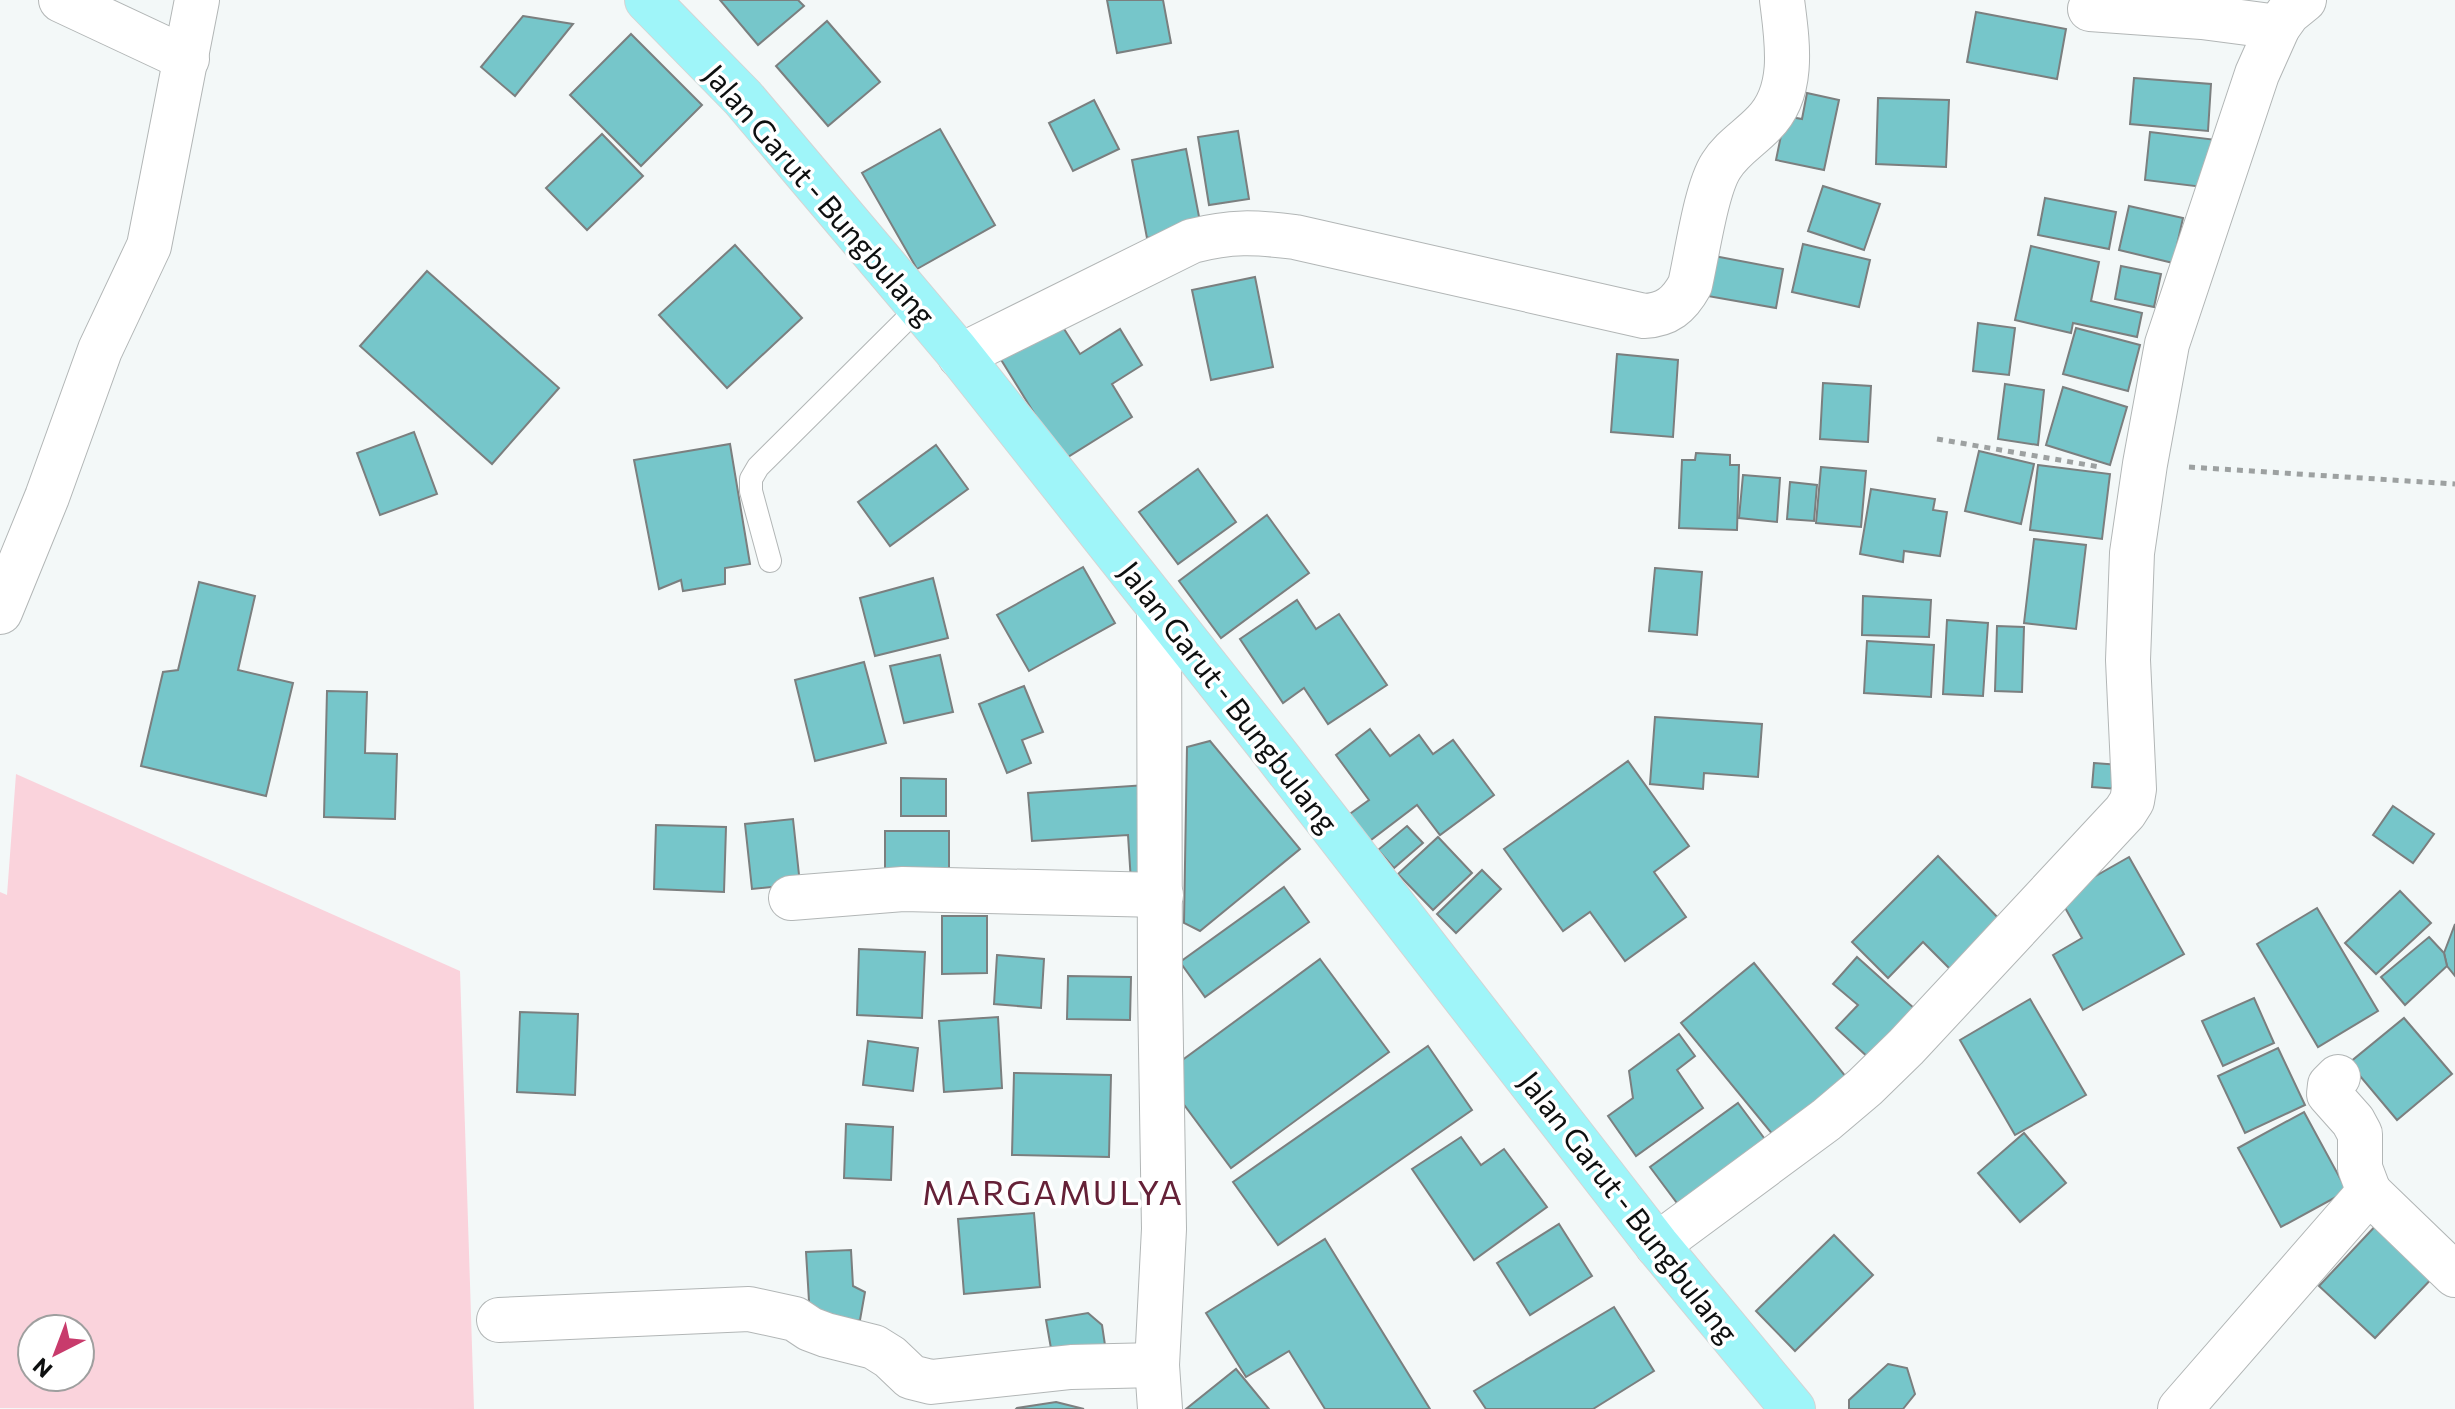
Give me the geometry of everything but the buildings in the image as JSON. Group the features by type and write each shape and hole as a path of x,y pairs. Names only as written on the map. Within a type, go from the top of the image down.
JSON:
{"main road":[{"name":"Jalan Garut - Bungbulang","path":"647,0 743,98 960,356 1314,803 1657,1245 1793,1409"}],"street":[{"path":"61,0 187,59"},
{"path":"0,612 47,497 100,350 149,246 197,0"},
{"path":"960,356 1192,241 1224,233 1295,237 1644,316 1668,311 1681,301 1690,285 1719,168 1731,152 1772,115 1779,101 1787,44 1782,0"},
{"path":"2090,9 2202,17 2291,14"},
{"path":"1657,1245 1826,1120 1865,1087 1906,1047 2132,801 2128,660 2132,553 2167,344 2257,74 2291,14"},
{"path":"1159,608 1164,1229 1157,1365 1160,1409"},
{"path":"791,898 903,889 1161,895"},
{"path":"2338,1077 2330,1085 2329,1094 2353,1121 2360,1134 2360,1168 2369,1192 2455,1275"},
{"path":"2180,1409 2369,1192"},
{"path":"499,1320 749,1309 795,1319 826,1335 848,1338 874,1347 911,1377 931,1382 1071,1367 1157,1365"}],"lane":[{"path":"770,561 751,491 751,479 758,467 919,307"}],"path":[{"path":"1937,439 2119,470 2145,464 2455,484"}],"shaded area":[{"path":"16,774 460,971 474,1409 0,1408 0,892 7,895"}],"district":[{"name":"MARGAMULYA","path":"1053,1191"}]}
